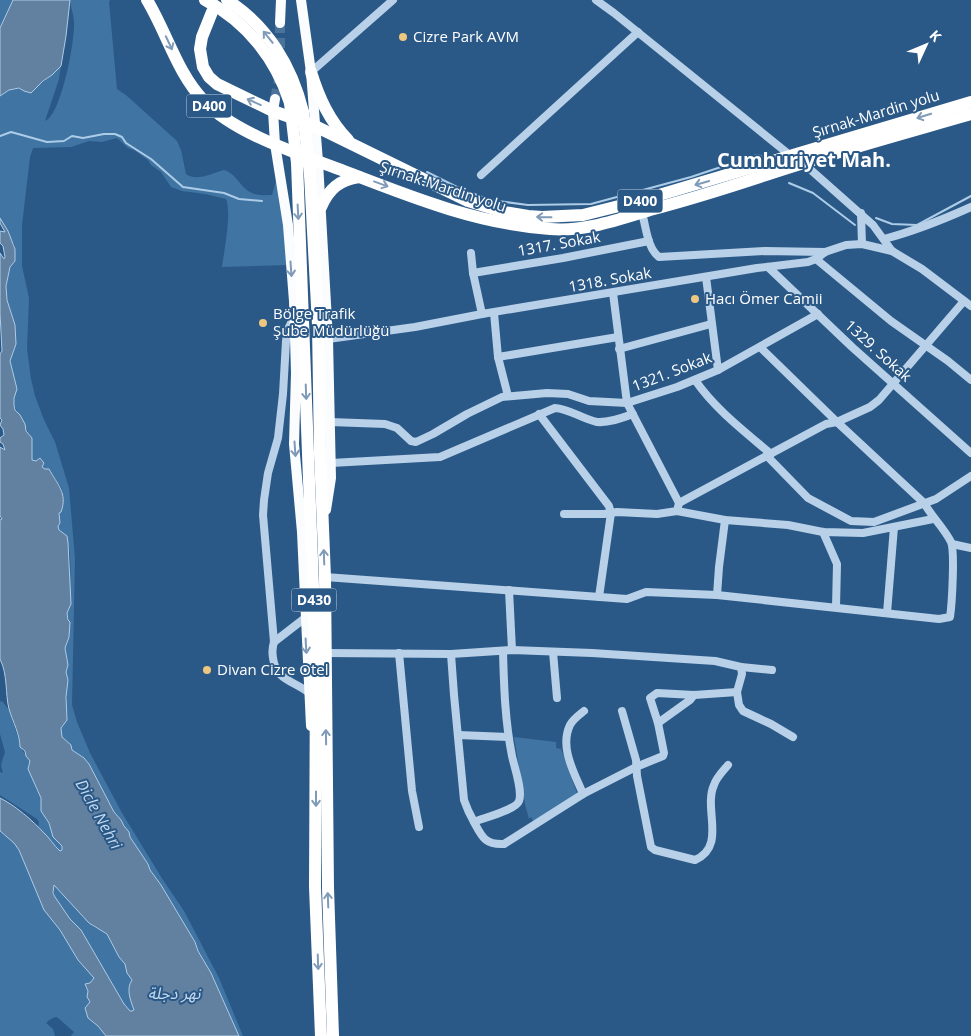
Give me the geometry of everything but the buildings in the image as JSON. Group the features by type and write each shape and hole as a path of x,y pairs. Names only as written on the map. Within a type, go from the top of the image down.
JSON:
{"highway":[{"name":"Şırnak-Mardin yolu","path":"147,0 181,69 193,88 205,103 235,124 275,144 318,162 467,215 508,225 552,230 593,227 971,114"},
{"name":"D430","path":"205,0 234,18 260,46 278,74 290,104 297,163 297,203 316,665 315,887 321,1036"},
{"name":"D430","path":"228,0 260,27 278,50 291,74 303,112 310,175 318,325 320,454 325,577 328,888 334,1036"},
{"name":"Şırnak-Mardin yolu","path":"212,12 200,44 201,61 212,80 224,88 274,105 468,201 504,212 542,217 583,215 639,201 971,102"},
{"path":"311,72 327,113 340,132 353,145"},
{"path":"321,208 330,190 342,181 359,177"}],"main road":[{"path":"280,23 281,0"},
{"path":"302,0 311,72 318,162 328,339 331,478 323,527"},
{"path":"274,105 275,144 288,225 294,317 296,373 294,444 302,532 308,692 316,780"}],"street":[{"path":"311,72 393,0"},
{"path":"596,0 791,156"},
{"path":"481,175 638,32"},
{"path":"564,514 658,514 678,507 826,424 837,422 879,400 926,345 968,303 922,269 892,251 884,238 861,213 802,163"},
{"path":"884,238 940,222 971,207"},
{"path":"642,213 650,242 655,254 659,256 765,251 825,252"},
{"path":"861,213 862,244"},
{"name":"1317. Sokak","path":"473,273 650,242"},
{"name":"1318. Sokak","path":"328,339 415,327 482,314 808,262 825,252 846,245 862,244 892,251"},
{"path":"471,253 473,273 482,314"},
{"path":"816,259 891,321 971,380"},
{"name":"1329. Sokak","path":"768,267 971,453"},
{"path":"706,277 718,370"},
{"path":"613,293 627,403 678,507 725,520 788,525 823,532 864,533 933,519"},
{"path":"494,313 498,357 508,396"},
{"name":"1321. Sokak","path":"330,422 385,424 397,428 411,441 416,442 466,414 502,397 547,393 568,394 589,401 627,403 695,380 718,370 818,314"},
{"path":"294,317 288,329 286,341 278,438 268,473 263,507 274,642 272,647 274,667 281,677 297,684 308,692"},
{"path":"620,349 711,324"},
{"path":"498,357 618,337"},
{"path":"325,577 627,599 646,592 718,596 939,619 950,617 952,602 952,544 940,525 933,519 924,503 760,348"},
{"path":"695,380 719,410 769,455 808,498 851,521 874,522 924,503 951,490 971,476"},
{"path":"331,463 440,457 555,408 571,411 598,422 619,419 633,414"},
{"path":"540,414 609,506 611,513 599,596"},
{"path":"718,596 719,567 725,520"},
{"path":"887,613 894,527"},
{"path":"823,532 837,564 836,607"},
{"path":"952,544 971,548"},
{"path":"509,590 512,650"},
{"path":"274,642 305,618"},
{"path":"326,653 452,654 512,650 715,661 772,670"},
{"path":"474,822 514,807 519,802 520,792 508,737 503,652"},
{"path":"553,652 557,698"},
{"path":"399,653 412,791 419,826"},
{"path":"452,654 464,800 467,811 479,832 488,842 495,844 504,844 583,794 663,756 658,723 650,698 657,693 737,692"},
{"path":"741,666 742,674 737,692 738,705 743,710 793,737"},
{"path":"658,723 690,700 694,694"},
{"path":"583,794 567,754 566,739 570,724 584,711"},
{"path":"622,711 636,760 651,847 655,850 695,860 704,854 710,846 713,829 711,796 714,784 728,765"},
{"path":"458,736 508,737"}],"shaded area":[{"path":"0,0 13,0 0,28"},
{"path":"70,0 110,0 117,89 177,141 186,174 200,177 224,170 232,175 248,191 259,195 272,195 279,170 291,265 222,267 228,222 226,199 182,191 171,187 161,172 151,165 148,160 128,148 117,138 102,142 89,141 71,147 33,148 30,157 22,225 22,266 29,298 27,349 31,379 44,420 55,442 69,488 75,559 72,705 90,753 122,813 184,911 219,978 243,1036 239,1036 195,942 121,820 114,812 89,764 72,750 71,745 62,737 61,728 67,720 66,672 68,665 65,648 69,637 70,624 67,613 70,604 70,556 67,540 58,526 63,497 62,489 49,469 42,467 42,459 32,460 32,440 14,405 15,382 10,361 16,344 15,325 7,300 6,286 10,267 15,260 15,246 0,218 0,96 9,90 38,86 61,66 59,79 45,121 51,116 66,77 72,45 74,18"},
{"path":"2,701 9,710 22,750 30,761 28,766 41,799 41,811 49,823 53,837 62,846 60,851 38,827 39,822 37,819 0,795 0,772 3,773 1,765 5,752 0,734 0,702"},
{"path":"514,737 556,742 556,748 561,749 577,793 574,798 534,822 531,817 529,819 525,804"},
{"path":"0,832 14,843 19,850 44,910 60,930 78,960 94,978 90,983 85,984 88,991 87,997 90,1002 86,1007 88,1018 106,1036 71,1036 74,1032 57,1017 46,1023 53,1029 55,1036 0,1036"},
{"path":"54,885 94,927 107,933 132,980 130,990 134,1010 130,1012 124,1004 81,930 70,919 55,897"}],"water":[{"path":"13,0 70,0 66,36 61,66 52,75 31,93 19,88 9,90 0,96 0,28"},
{"name":"نهر دجلة","path":"0,218 8,231 15,249 15,261 10,267 6,286 7,300 15,325 16,344 10,361 17,389 14,398 15,410 20,415 25,424 26,431 32,438 32,460 36,461 40,458 44,463 42,467 49,469 61,489 63,499 58,526 59,530 67,536 71,604 67,613 70,622 69,637 65,648 68,665 66,672 68,680 66,697 67,720 61,728 62,737 71,745 72,750 89,764 114,812 129,832 130,837 195,942 239,1036 106,1036 88,1018 85,1008 90,1002 87,997 88,991 85,984 90,983 94,978 78,960 60,930 44,910 19,850 0,831 0,798 24,814 60,851 62,850 62,846 53,837 49,823 41,811 41,798 28,769 30,761 25,751 20,747 18,733 9,709 3,665 0,659 0,520 2,519 0,516 0,447 5,450 0,442 0,438 4,435 0,425 2,420 0,418 0,354 2,351 0,253 4,259 5,257 3,246 0,243 0,231 5,232 0,223","holes":["54,885 89,923 107,934 119,957 125,964 127,973 132,980 129,991 134,1010 130,1011 124,1004 81,930 70,919 55,897 53,893"]}],"waterway":[{"path":"0,136 11,132 47,142 64,141 72,136 83,138 115,134 122,137 126,143 151,159 183,187 224,193 239,199 262,201"},
{"path":"427,172 459,188 490,200 528,205 591,204 691,177 757,155 765,157"},
{"path":"789,183 813,193 855,225"},
{"path":"876,218 892,224 917,225 971,196"}],"tunnel":[{"path":"280,23 280,57"},
{"path":"275,99 280,74"}],"place":[{"name":"Cizre Park AVM","path":"403,37"},
{"name":"Hacı Ömer Camii","path":"695,299"},
{"name":"Bölge Trafik Şube Müdürlüğü","path":"263,323"},
{"name":"Divan Cizre Otel","path":"207,670"}],"district":[{"name":"Cumhuriyet Mah.","path":"804,160"}],"water label":[{"name":"Dicle Nehri","path":"99,814"}]}
